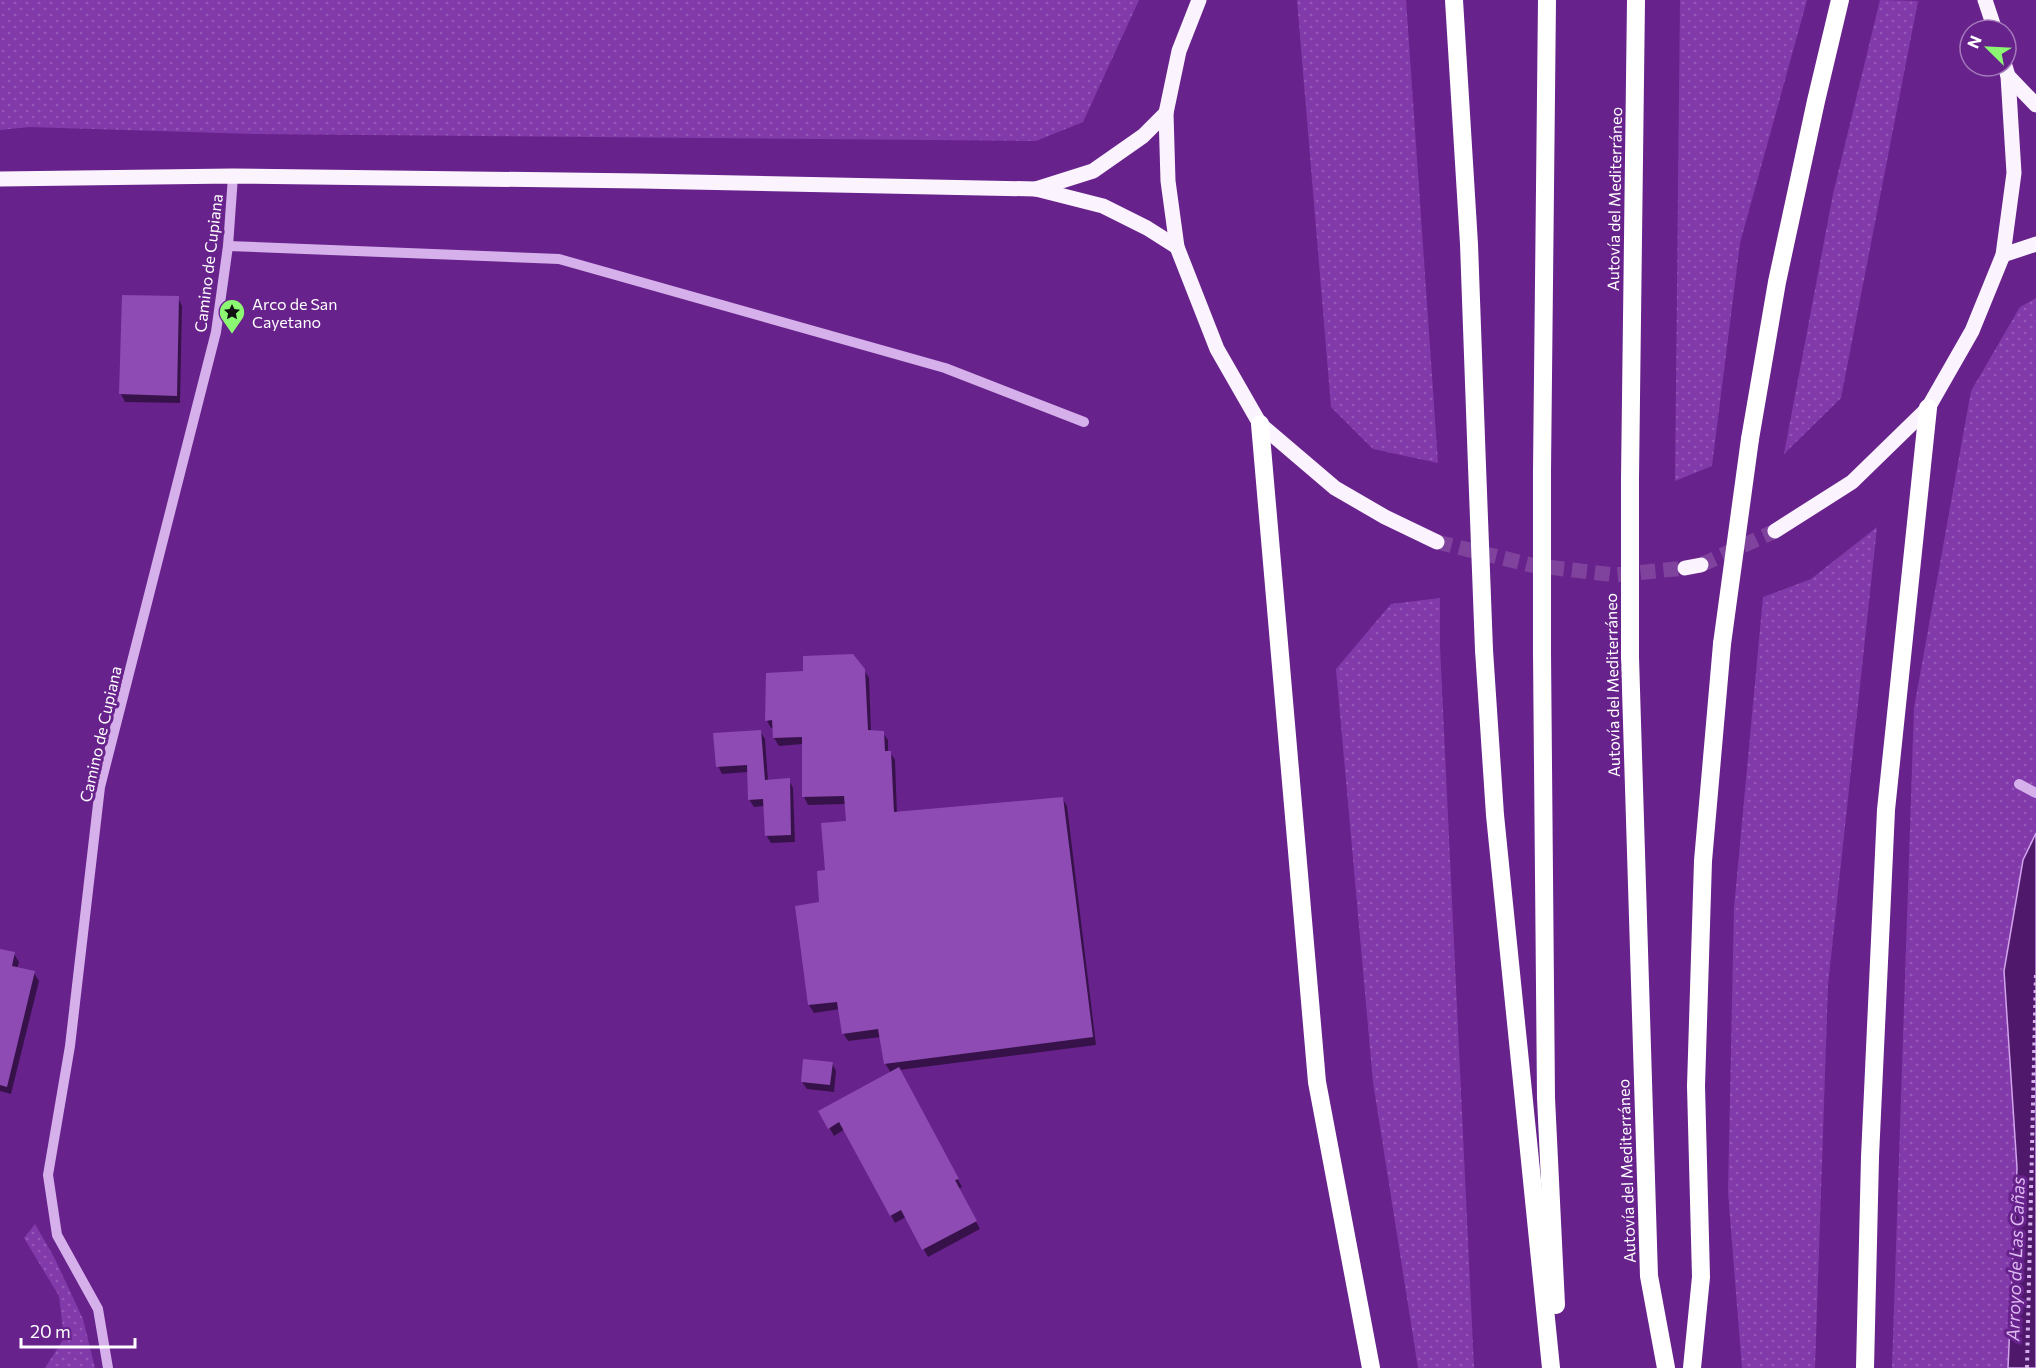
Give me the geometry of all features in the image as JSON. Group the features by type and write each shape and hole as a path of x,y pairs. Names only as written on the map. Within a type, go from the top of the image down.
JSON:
{"highway":[{"path":"1454,0 1469,244 1484,650 1495,815 1551,1368"},
{"path":"1546,0 1542,471 1546,1098 1559,1368"},
{"name":"Autovía del Mediterráneo","path":"1636,0 1630,657 1649,1276 1666,1368"},
{"path":"1692,1368 1701,1276 1696,1086 1703,861 1722,644 1750,439 1777,282 1840,0"},
{"path":"1865,1368 1870,1157 1886,810 1928,408"},
{"path":"1260,424 1317,1082 1371,1368"}],"main road":[{"path":"1199,0 1179,51 1166,113 1167,181 1177,248 1217,349 1260,424 1335,488 1385,517 1437,542"},
{"path":"1985,0 1991,18"},
{"path":"1776,531 1852,482 1928,408 1972,331 2003,255 2014,173 2007,78"},
{"path":"2013,78 2036,105"},
{"path":"1036,189 1093,171 1143,136 1166,113"},
{"path":"0,178 233,176 1036,189 1103,206 1147,228 1177,248"},
{"path":"2003,255 2036,244"},
{"path":"1685,568 1701,565"}],"street":[{"name":"Camino de Cupiana","path":"108,1368 98,1309 57,1235 48,1175 70,1046 99,788 216,332 228,246 233,176"},
{"path":"228,246 560,259 945,369 1084,422"},
{"path":"2019,784 2036,793"}],"path":[{"path":"2027,1368 2036,972"}],"shaded area":[{"path":"0,0 1139,0 1083,122 1036,141 254,134 29,127 0,130"},
{"path":"1297,0 1406,0 1438,463 1373,449 1331,407"},
{"path":"1680,0 1807,0 1740,243 1712,466 1675,481"},
{"path":"1880,0 1918,1 1841,398 1784,454 1833,194"},
{"path":"2036,298 2036,833 2023,860 2004,971 2017,1168 2008,1368 1892,1368 1914,708 1971,391 2020,307"},
{"path":"1877,527 1828,985 1815,1368 1742,1368 1728,1192 1734,908 1763,597 1811,579"},
{"path":"1440,598 1440,647 1474,1368 1418,1368 1373,1082 1336,669 1391,604"},
{"path":"35,1224 54,1257 83,1319 95,1368 45,1368 64,1338 59,1296 24,1238"}],"water":[{"name":"Arroyo de Las Cañas","path":"2036,833 2036,1368 2008,1368 2017,1168 2004,971 2023,860"}],"building":[{"path":"122,295 179,296 177,396 119,394"},
{"path":"853,654 865,669 868,730 884,731 885,751 891,751 894,812 1063,797 1093,1037 884,1064 878,1029 842,1034 837,1002 808,1005 795,906 819,902 817,871 825,870 821,823 846,821 844,796 802,797 802,737 773,738 772,720 765,721 766,673 803,671 803,656"},
{"path":"761,730 765,780 790,778 791,835 765,836 763,799 748,800 747,765 716,767 713,733"},
{"path":"0,949 15,952 12,966 35,971 7,1087 0,1085"},
{"path":"803,1059 833,1062 830,1085 801,1082"},
{"path":"899,1067 959,1179 955,1180 977,1221 922,1250 901,1210 890,1216 839,1122 828,1129 818,1111"}],"tunnel":[{"path":"1701,565 1775,531"},
{"path":"1437,542 1531,565 1615,575 1685,568"}],"place":[{"name":"Arco de San Cayetano","path":"232,335"}]}
